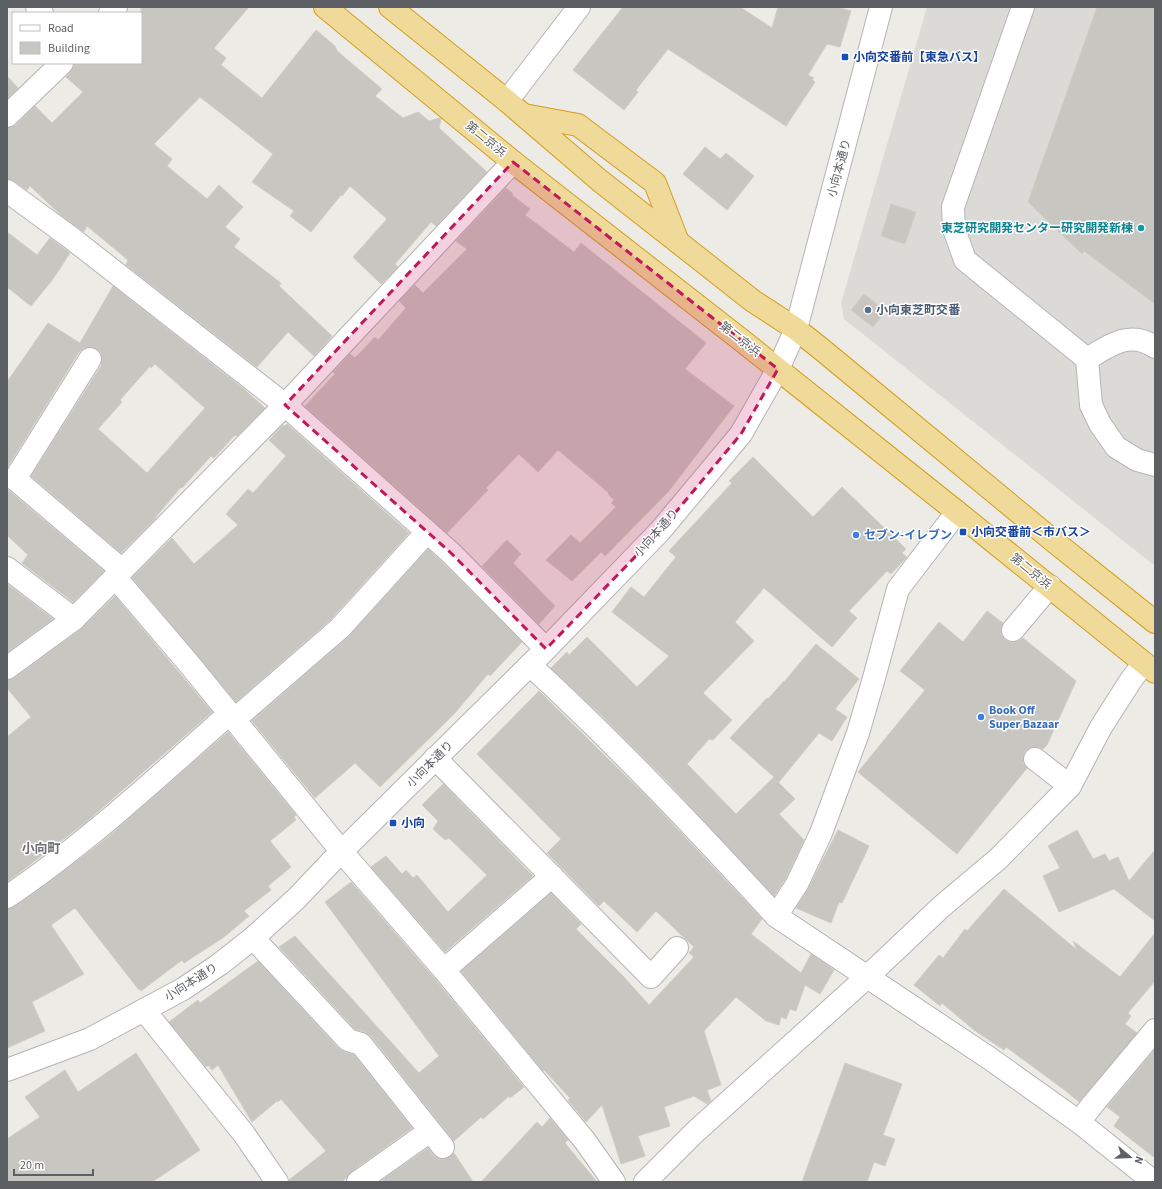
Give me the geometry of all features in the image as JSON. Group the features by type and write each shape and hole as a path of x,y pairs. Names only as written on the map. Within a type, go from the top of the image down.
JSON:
{"highway":[{"name":"第二京浜","path":"325,7 513,162 778,369 1050,586 1149,668"},
{"path":"390,7 507,101 599,180 753,301 796,329 1056,543 1155,622"},
{"path":"523,115 578,125 655,183 678,242"}],"street":[{"path":"507,101 579,7"},
{"name":"小向本通り","path":"7,1070 90,1039 144,1010 220,964 252,938 296,899 435,758 546,649 660,531 741,434 778,369 796,329 881,7"},
{"path":"1023,7 953,207 954,229 965,260 1087,359 1091,404 1100,424 1116,447 1136,460 1155,465"},
{"path":"7,116 61,64"},
{"path":"7,668 74,619 286,405 513,162"},
{"path":"7,191 70,236 286,405 451,553 546,649"},
{"path":"1087,359 1122,340 1146,341 1155,347"},
{"path":"90,359 15,479 118,573 190,665 342,852 444,970 585,1141 614,1182"},
{"path":"776,916 797,884 821,833 862,719 898,589 957,512"},
{"path":"7,897 42,873 340,628 427,532"},
{"path":"7,568 74,619"},
{"path":"1013,630 1050,586"},
{"path":"530,665 564,696 696,829 776,916 989,1058 1079,1122 1154,1182"},
{"path":"645,1182 694,1134 941,907 998,859 1070,786 1101,727 1131,680 1149,668"},
{"path":"435,758 651,977 677,948"},
{"path":"1035,759 1070,786"},
{"path":"444,970 552,876"},
{"path":"252,938 348,1040 361,1044 437,1139 358,1182"},
{"path":"144,1010 244,1134 277,1182"},
{"path":"1079,1122 1155,1030"}],"highlighted area":[{"path":"513,162 778,369 741,434 660,531 546,649 451,553 285,405"}],"shaded area":[{"path":"927,7 1155,7 1155,566 844,319 841,303"}],"building":[{"path":"141,7 249,7 214,48 226,58 221,65 262,98 316,30 335,46 337,51 382,89 375,96 403,118 418,112 429,121 440,118 439,128 487,172 436,226 431,222 395,264 398,267 381,284 353,257 387,219 350,186 311,232 290,216 294,211 252,182 273,154 200,97 154,144 172,159 167,166 207,199 219,185 243,207 225,227 240,239 234,247 281,283 279,286 332,336 314,356 288,332 257,367 126,265 128,260 87,226 84,232 63,217 30,186 27,190 14,181 7,179 7,128 16,125 35,106 52,123 83,92 66,77 74,67 74,64 142,64"},
{"path":"623,7 740,7 772,28 778,7 836,7 851,11 840,47 827,44 808,75 814,78 812,80 815,82 786,126 668,49 636,90 638,92 624,110 573,70"},
{"path":"1097,7 1155,7 1155,304 1084,251 1082,254 1028,202"},
{"path":"7,76 18,88 7,99"},
{"path":"705,147 720,159 726,153 754,176 727,210 683,174"},
{"path":"506,188 513,194 512,195 530,209 525,215 574,252 581,243 706,343 685,369 734,406 668,492 605,556 601,552 572,581 546,560 571,535 580,543 616,507 611,503 614,500 608,494 609,493 558,450 538,472 519,454 486,488 488,490 447,533 305,406 335,374 333,372 350,354 355,358 375,337 378,340 406,308 399,301 415,285 423,293 467,249 456,241"},
{"path":"891,204 916,212 905,244 881,236"},
{"path":"7,232 37,255 50,238 70,253 53,279 31,306 7,287"},
{"path":"113,286 245,390 265,408 237,436 235,435 214,458 211,456 182,488 181,487 156,518 121,553 31,476 101,366 101,353 97,349 90,347 84,348 79,352 7,468 7,382 48,323 80,343","holes":["155,364 205,408 147,473 98,429 122,402 120,400 150,366 151,368"]},
{"name":"小向東芝町交番","path":"864,294 886,311 873,327 851,310"},
{"path":"287,424 409,533 331,619 236,702 132,578 172,538 194,564 238,525 226,514 248,489 253,493 286,456 269,440 283,425 285,426"},
{"path":"753,457 813,517 842,487 906,549 902,553 907,557 891,574 887,571 849,611 857,618 832,647 764,588 735,622 754,641 703,693 732,720 713,740 709,739 687,764 736,814 774,777 730,738 784,682 816,644 859,679 835,709 847,717 832,741 819,733 779,782 776,780 795,799 779,814 804,840 786,878 774,896 665,779 551,668 567,652 569,655 587,637 637,687 669,656 612,612 631,587 644,597 676,557 669,551 732,483 729,481"},
{"path":"7,489 104,571 73,602 22,563 28,555 7,535"},
{"path":"507,540 521,554 513,563 555,606 539,624 482,566"},
{"path":"428,549 522,642 490,676 488,674 454,714 380,787 355,763 315,798 252,721 348,637"},
{"path":"7,584 53,619 7,653"},
{"path":"115,596 212,712 86,822 7,882 7,737 31,717 7,688 7,680 14,678 81,629"},
{"name":"Book Off Super Bazaar","path":"987,611 1003,623 1001,634 1005,640 1017,642 1023,638 1076,681 1047,745 1043,749 1036,747 1025,751 1023,763 1027,768 957,854 858,772 925,690 900,671 939,622 963,642"},
{"path":"539,691 647,797 762,919 751,934 801,973 811,954 834,970 820,994 805,985 796,1011 790,1009 786,1019 781,1017 779,1025 766,1021 736,997 704,1031 721,1085 707,1090 711,1101 707,1104 694,1096 664,1107 670,1126 638,1136 645,1156 621,1164 602,1105 586,1122 568,1100 570,1098 544,1070 543,1071 461,971 551,893 581,924 576,929 623,976 649,1005 694,957 689,953 694,947 656,911 637,932 604,901 599,906 547,853 561,839 477,754"},
{"path":"228,732 296,815 294,817 296,820 270,841 291,867 268,886 271,890 244,911 249,916 224,937 184,963 182,960 141,991 75,908 51,925 84,974 32,1002 45,1031 7,1048 7,909 14,907 44,886 102,842"},
{"path":"443,784 533,876 445,952 371,867 386,856 402,874 406,870 413,878 417,875 448,912 487,875 449,838 445,840 433,829 438,821 422,805"},
{"path":"838,830 869,846 842,903 839,902 831,923 796,908 808,889"},
{"path":"1077,830 1093,859 1105,854 1109,861 1118,857 1129,881 1155,850 1155,921 1114,889 1059,912 1043,876 1060,868 1048,846"},
{"path":"351,882 434,978 524,1087 510,1098 509,1096 483,1119 481,1117 454,1141 371,1036 365,1032 355,1029 279,947 295,936 419,1073 439,1056 325,902"},
{"path":"1004,889 1077,950 1073,941 1120,977 1155,933 1155,981 1128,1013 1131,1016 1125,1024 1137,1033 1079,1102 1006,1047 1004,1050 974,1030 942,1003 940,1006 914,985 939,955 943,958 965,929 967,931"},
{"path":"258,961 339,1049 354,1055 412,1128 351,1172 342,1182 289,1182 289,1180 326,1151 281,1099 252,1122 218,1065 212,1070 208,1065 206,1067 169,1022 198,1000 200,1003"},
{"path":"1155,1049 1155,1158 1114,1126 1120,1117 1107,1107"},
{"path":"136,1053 200,1150 152,1182 7,1182 7,1139 40,1117 25,1097 65,1070 78,1092"},
{"path":"845,1063 902,1084 883,1135 895,1139 885,1166 874,1162 867,1182 802,1182"},
{"path":"550,1118 568,1140 565,1143 597,1182 481,1182 537,1122 542,1127"},
{"path":"428,1148 433,1155 439,1159 450,1157 454,1153 473,1182 383,1182 382,1180"}],"place":[{"name":"小向交番前【東急バス】","path":"845,57"},
{"name":"東芝研究開発センター研究開発新棟","path":"1141,228"},
{"name":"小向東芝町交番","path":"868,310"},
{"name":"小向交番前＜市バス＞","path":"963,532"},
{"name":"セブン-イレブン","path":"856,535"},
{"name":"Book Off Super Bazaar","path":"981,717"},
{"name":"小向","path":"393,823"}],"district":[{"name":"小向町","path":"41,848"}]}
